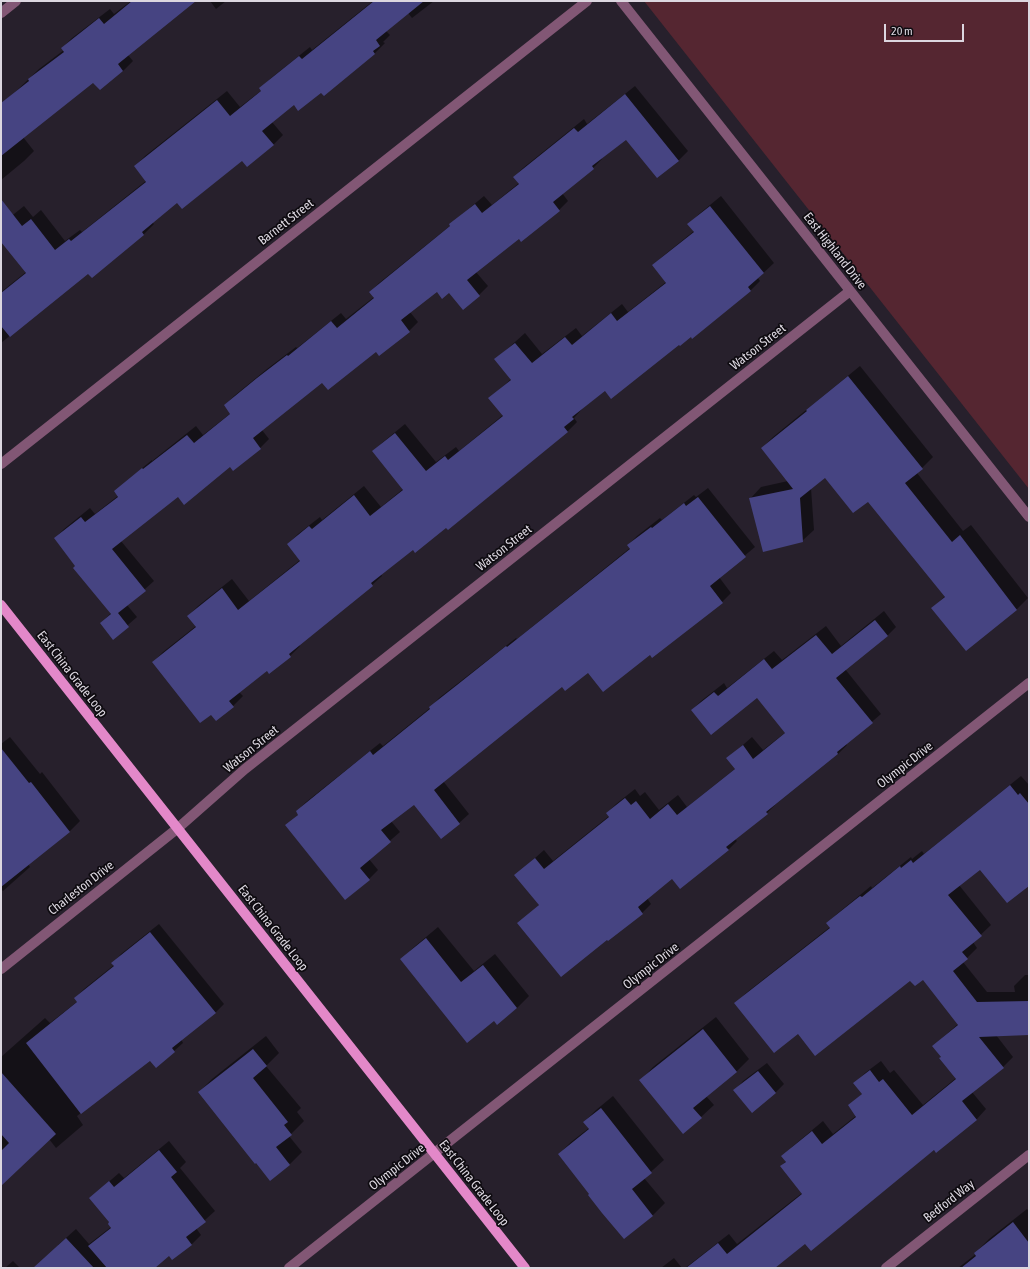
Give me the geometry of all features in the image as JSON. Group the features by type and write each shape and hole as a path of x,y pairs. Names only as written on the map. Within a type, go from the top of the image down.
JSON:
{"main road":[{"name":"East China Grade Loop","path":"1,605 525,1268"}],"street":[{"path":"1,12 16,1"},
{"name":"Barnett Street","path":"1,464 587,1"},
{"name":"East Highland Drive","path":"621,1 1029,517"},
{"name":"Watson Street","path":"178,828 246,769 850,291"},
{"name":"Olympic Drive","path":"289,1268 1029,683"},
{"name":"Charleston Drive","path":"1,969 178,828"},
{"name":"Bedford Way","path":"886,1268 1029,1155"}],"shaded area":[{"path":"644,1 1029,1 1029,489"}],"building":[{"path":"132,1 196,1 118,64 123,71 100,90 93,83 1,156 1,103 29,81 28,79 64,52 61,48 99,18 104,24"},
{"path":"374,1 424,1 376,40 380,46 373,51 375,54 324,96 321,93 298,111 294,105 262,131 274,145 247,167 242,161 182,209 177,203 142,232 144,235 92,278 88,274 10,337 1,326 1,293 26,273 1,242 1,199 22,226 31,219 55,250 69,239 71,241 146,182 134,166 217,100 230,116 261,91 259,88 299,56 302,59"},
{"path":"625,94 679,161 657,178 626,140 592,166 594,169 553,202 560,211 521,242 519,239 467,280 480,296 463,310 449,293 442,299 437,292 401,320 410,332 379,356 376,352 328,390 322,383 253,438 261,449 233,471 230,467 184,505 178,497 112,549 146,591 118,613 129,627 113,640 100,623 111,614 73,568 75,566 54,538 81,517 85,522 118,497 114,491 142,468 143,469 187,435 194,443 230,414 224,405 257,378 287,355 288,356 331,321 337,328 374,298 369,292 450,226 449,224 475,204 482,213 519,184 513,177 574,128 578,132"},
{"path":"710,206 764,273 748,287 751,291 692,339 691,337 680,346 679,345 611,399 605,391 572,417 574,419 564,427 568,432 448,530 446,528 415,553 413,550 371,583 373,586 289,654 291,657 269,674 267,671 229,701 234,707 216,721 211,715 200,723 152,662 196,627 187,616 222,588 238,610 300,561 287,544 309,526 312,529 354,495 370,516 403,490 372,451 395,433 426,471 445,456 448,460 503,416 488,398 511,380 494,359 515,343 532,363 565,337 572,345 611,313 617,321 666,283 652,265 694,232 687,224"},
{"path":"848,376 923,469 905,483 952,542 960,535 1017,610 966,651 931,608 945,597 868,502 853,513 825,478 800,498 803,542 763,552 749,498 793,489 761,448"},
{"path":"698,497 746,557 710,586 723,603 652,658 650,655 603,692 588,673 565,691 562,687 434,790 460,824 441,839 414,805 381,830 391,842 360,868 370,880 345,900 285,825 298,815 296,811 370,751 373,755 430,709 429,707 630,549 627,545 684,503 686,506"},
{"path":"875,620 888,636 836,678 873,723 837,752 838,754 766,812 768,814 726,847 729,850 680,889 672,879 638,907 643,914 608,941 607,940 561,977 517,923 539,905 514,875 535,858 544,869 609,817 606,813 625,798 631,805 636,801 650,819 668,804 677,815 735,769 726,758 743,745 753,759 785,733 757,698 711,735 691,710 714,692 718,696 764,659 772,669 816,635 832,654"},
{"path":"1,748 29,783 31,782 70,832 1,887"},
{"path":"1010,785 1018,795 1020,793 1029,804 1029,886 1007,903 980,870 948,895 982,936 962,952 968,959 953,971 977,1002 1029,1001 1029,1035 979,1037 1004,1068 962,1101 977,1120 936,1153 934,1150 811,1251 805,1244 775,1268 686,1268 718,1243 727,1254 802,1194 780,1166 786,1162 781,1156 812,1131 822,1144 856,1117 848,1105 862,1094 853,1083 870,1070 879,1082 883,1079 912,1115 956,1079 939,1058 941,1057 932,1046 958,1025 923,980 915,986 910,981 815,1056 798,1034 774,1053 734,1003 830,928 826,923 860,896 862,897 900,866 901,868 911,860 913,863"},
{"path":"150,932 216,1013 172,1048 175,1052 156,1068 150,1061 81,1114 26,1043 77,1002 74,998 114,966 111,963"},
{"path":"426,938 461,982 483,965 517,1008 497,1025 494,1021 467,1043 400,959"},
{"path":"703,1029 737,1072 693,1108 702,1118 683,1134 639,1080"},
{"path":"253,1049 267,1066 253,1078 288,1122 284,1125 292,1135 276,1147 290,1165 270,1181 198,1092"},
{"path":"758,1071 776,1093 752,1113 733,1090"},
{"path":"1,1072 56,1134 1,1186 1,1151 9,1143 1,1134"},
{"path":"601,1108 652,1173 632,1189 653,1216 624,1239 588,1195 589,1194 558,1154 589,1129 583,1122"},
{"path":"159,1150 177,1172 171,1177 206,1222 186,1237 192,1245 172,1260 169,1256 155,1268 107,1268 88,1246 111,1228 108,1224 109,1222 89,1198 109,1181 114,1187"},
{"path":"1013,1222 1029,1243 1029,1268 961,1268 976,1256 974,1253"},
{"path":"66,1238 94,1268 33,1268"}]}
